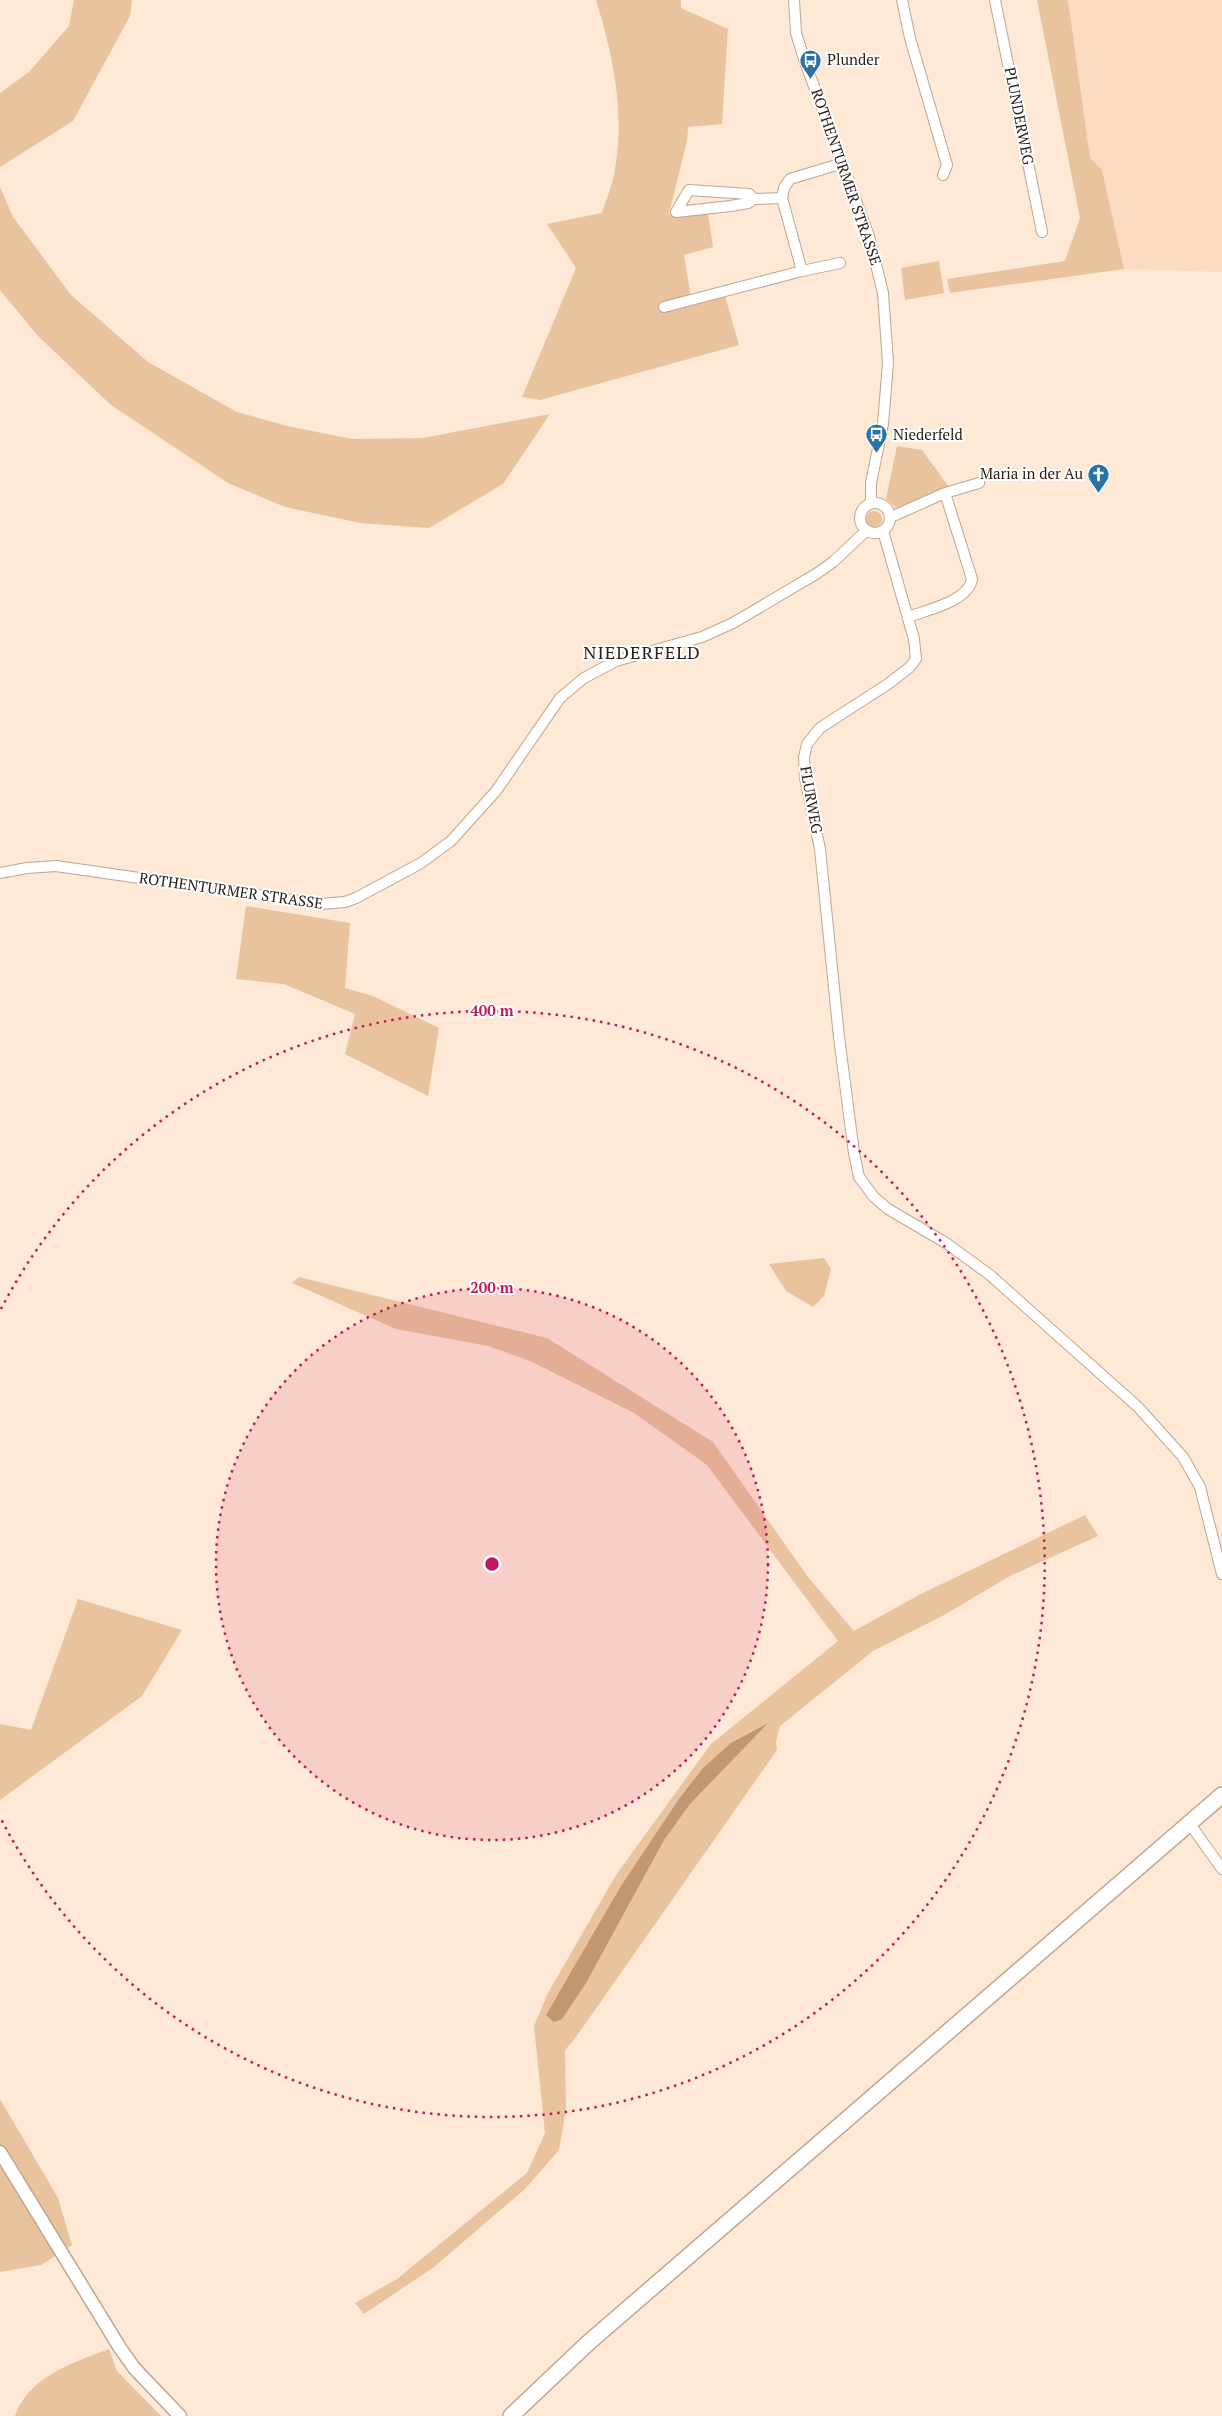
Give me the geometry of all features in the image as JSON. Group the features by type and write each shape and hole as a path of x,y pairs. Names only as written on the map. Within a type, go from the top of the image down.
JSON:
{"main road":[{"path":"511,2416 588,2343 1222,1795"}],"street":[{"name":"ROTHENTURMER STRASSE","path":"0,873 56,866 320,904 345,902 421,863 451,841 496,791 560,698 592,672 616,661 702,637 733,624 816,574 833,562 867,530 861,521 861,516 866,506 871,504 871,483 886,396 887,331 877,261 805,62 796,33 794,0"},
{"path":"902,0 910,38 947,165 943,176"},
{"name":"PLUNDERWEG","path":"995,0 1042,232"},
{"path":"802,271 782,198 784,188 790,180 843,163"},
{"path":"754,198 748,203 676,212 680,202 689,190 749,194 754,198 782,198"},
{"path":"664,307 840,263"},
{"path":"890,517 945,493 979,483"},
{"path":"908,618 961,597 971,586 970,572 945,493"},
{"path":"867,530 878,533 889,525 890,517 886,507 881,504 871,504"},
{"name":"FLURWEG","path":"883,531 916,649 916,659 910,667 888,684 820,728 807,744 804,757 808,797 820,849 839,1037 854,1153 859,1177 874,1197 888,1209 946,1243 990,1275 1138,1407 1183,1457 1200,1487 1222,1574"},
{"path":"1190,1824 1222,1869"},
{"path":"0,2152 120,2348 147,2382 180,2416"}],"shaded area":[{"path":"74,0 132,0 130,16 73,121 0,167 0,93 29,72 69,26"},
{"path":"596,0 681,0 681,8 728,29 722,124 688,127 687,141 669,214 708,213 713,247 684,255 692,304 725,296 739,345 540,400 522,397 576,268 547,224 602,213 611,186 618,148 619,126 616,84 608,42"},
{"path":"1037,0 1068,0 1090,158 1102,170 1124,269 950,293 947,279 1065,261 1080,218"},
{"path":"1068,0 1222,0 1222,272 1124,269 1102,170 1090,158"},
{"path":"0,187 13,217 71,295 148,362 237,412 287,426 352,439 423,438 550,414 503,484 429,528 360,523 285,507 228,483 111,405 38,336 0,290"},
{"path":"939,261 944,293 905,300 901,268"},
{"path":"897,446 922,450 949,487 896,508 886,499"},
{"path":"874,511 882,519 874,527 866,519"},
{"path":"246,906 350,923 345,988 373,996 439,1028 428,1096 345,1054 355,1014 284,984 236,979"},
{"path":"824,1258 831,1269 824,1296 813,1307 786,1291 769,1264"},
{"path":"299,1277 547,1338 713,1442 808,1577 854,1631 919,1595 1085,1515 1098,1536 1010,1576 944,1615 873,1651 780,1726 776,1742 777,1750 565,2050 566,2109 559,2150 525,2189 434,2267 364,2314 355,2303 397,2279 527,2173 545,2133 534,2026 548,1993 616,1875 711,1744 838,1641 707,1465 634,1413 530,1361 488,1346 396,1329 292,1283"},
{"path":"78,1599 182,1630 142,1696 0,1800 0,1724 31,1730"},
{"path":"768,1723 690,1804 664,1840 586,1983 562,2019 554,2022 546,2015 621,1886 679,1799 703,1768 731,1743"},
{"path":"0,2099 58,2198 72,2245 41,2265 0,2272"},
{"path":"109,2349 117,2371 161,2416 15,2416 21,2402 41,2381 81,2359"}],"place":[{"name":"Plunder","path":"811,79"},
{"name":"Niederfeld","path":"877,454"},
{"name":"Maria in der Au","path":"1099,493"}],"district":[{"name":"NIEDERFELD","path":"642,653"}]}
